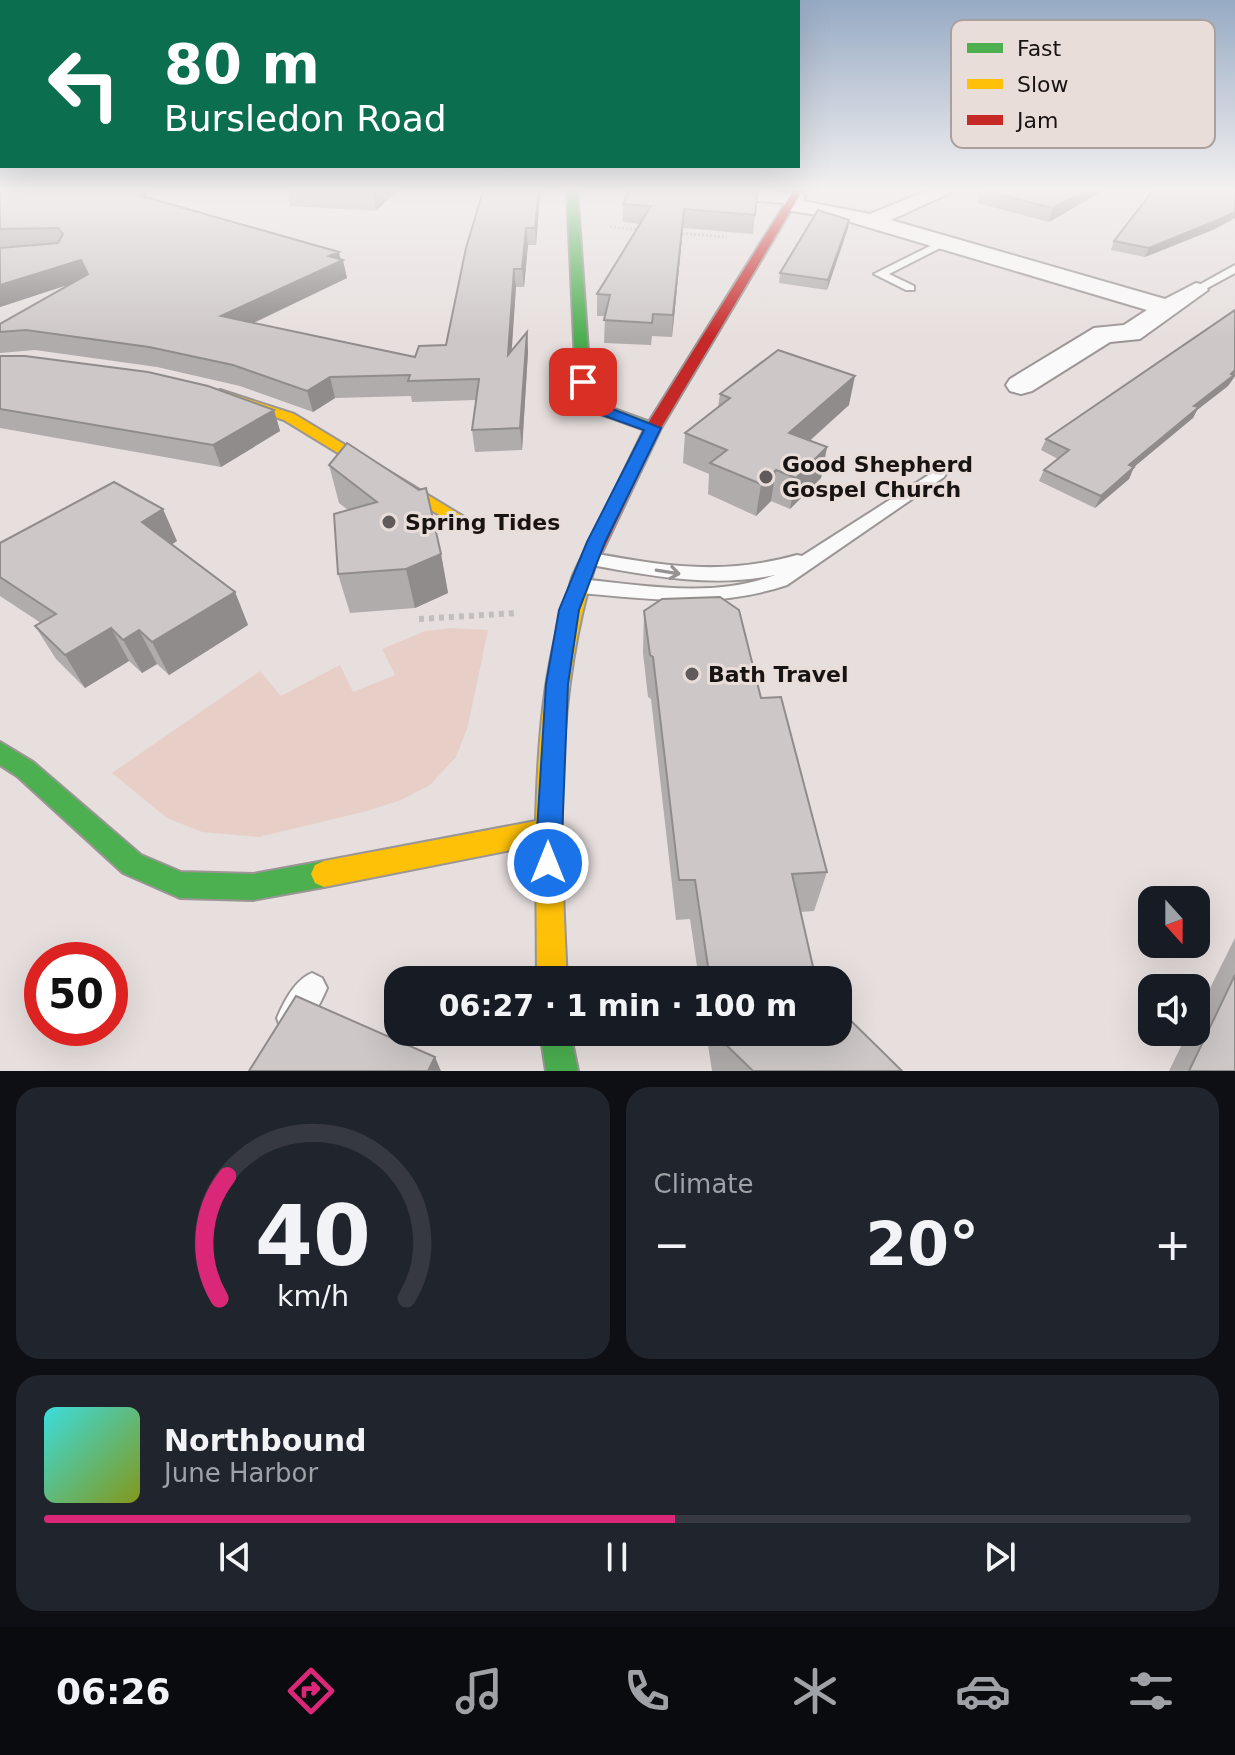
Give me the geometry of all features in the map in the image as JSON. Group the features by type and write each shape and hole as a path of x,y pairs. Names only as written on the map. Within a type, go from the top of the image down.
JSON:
{"street":[{"path":"574,238 583,382 597,408 653,428"},
{"path":"552,966 547,831 557,684 569,610 596,542 653,428 772,238"},
{"path":"930,238 1167,308"},
{"path":"1077,384 1032,378 1104,334 1130,333 1196,290"},
{"path":"199,389 289,417 460,520"},
{"path":"8,770 132,864 180,885 253,887 547,831"},
{"path":"558,1046 562,1071"}],"lane":[{"path":"910,288 880,274 944,242"},
{"path":"1196,290 1235,268"},
{"path":"580,586 696,596 754,591 780,580 938,474"},
{"path":"591,559 680,574 743,573 784,566 823,550"},
{"path":"273,1047 312,988"}],"path":[{"path":"734,238 770,241"},
{"path":"419,619 569,610"}],"shaded area":[{"path":"452,628 488,630 468,726 456,757 430,785 401,800 259,837 202,832 167,818 112,773 260,671 281,696 340,665 353,692 395,675 382,649 425,631"}],"building":[{"path":"61,238 290,238 339,252 329,256 343,260 221,316 415,357 419,346 446,345 469,238 525,238 522,269 514,269 508,355 527,332 520,428 472,430 479,379 408,381 410,375 330,377 307,391 233,365 149,347 26,330 0,332 0,324 88,274 81,260 0,285 0,248 58,243"},
{"path":"631,238 681,238 673,315 653,314 652,323 604,320 610,295 597,294"},
{"path":"801,238 843,238 828,280 780,273"},
{"path":"1116,238 1174,238 1149,248 1114,241"},
{"path":"1235,310 1235,370 1231,374 1234,375 1194,406 1199,407 1129,465 1134,467 1101,496 1044,470 1069,450 1046,439"},
{"path":"778,350 855,376 789,433 827,447 796,478 776,470 761,484 710,463 727,450 685,433 730,398 720,394"},
{"path":"0,356 25,356 148,372 208,386 274,410 213,445 0,409"},
{"path":"347,443 419,490 426,488 441,554 406,569 338,574 334,514 377,502 329,465"},
{"path":"114,482 163,509 142,522 235,592 152,642 139,630 123,640 111,628 65,655 35,626 56,614 0,577 0,543"},
{"path":"720,597 739,610 761,698 781,697 827,872 792,874 813,966 708,966 695,880 679,880 653,657 650,655 644,611 662,599"},
{"path":"1235,975 1235,1071 1189,1071 1201,1046 1210,1046 1210,1027"},
{"path":"296,996 384,1035 384,1046 410,1046 435,1057 428,1071 249,1071"},
{"path":"852,1022 902,1071 753,1071 727,1046 852,1046"}],"traffic: fast":[{"path":"575,238 583,382 597,408 653,428"},
{"path":"0,752 25,769 132,864 180,885 253,887 324,874"},
{"path":"558,1046 562,1071"}],"traffic: slow":[{"path":"220,394 289,417 460,520"},
{"path":"552,966 548,825 553,718 559,666 585,569"},
{"path":"324,874 547,831"}],"traffic: jam":[{"path":"585,569 653,428 769,238"}],"place":[{"name":"Good Shepherd Gospel Church","path":"766,477"},
{"name":"Spring Tides","path":"389,522"},
{"name":"Bath Travel","path":"692,674"}],"route":[{"path":"548,863 547,831 557,684 569,610 596,542 653,428 597,408 583,382"}]}
